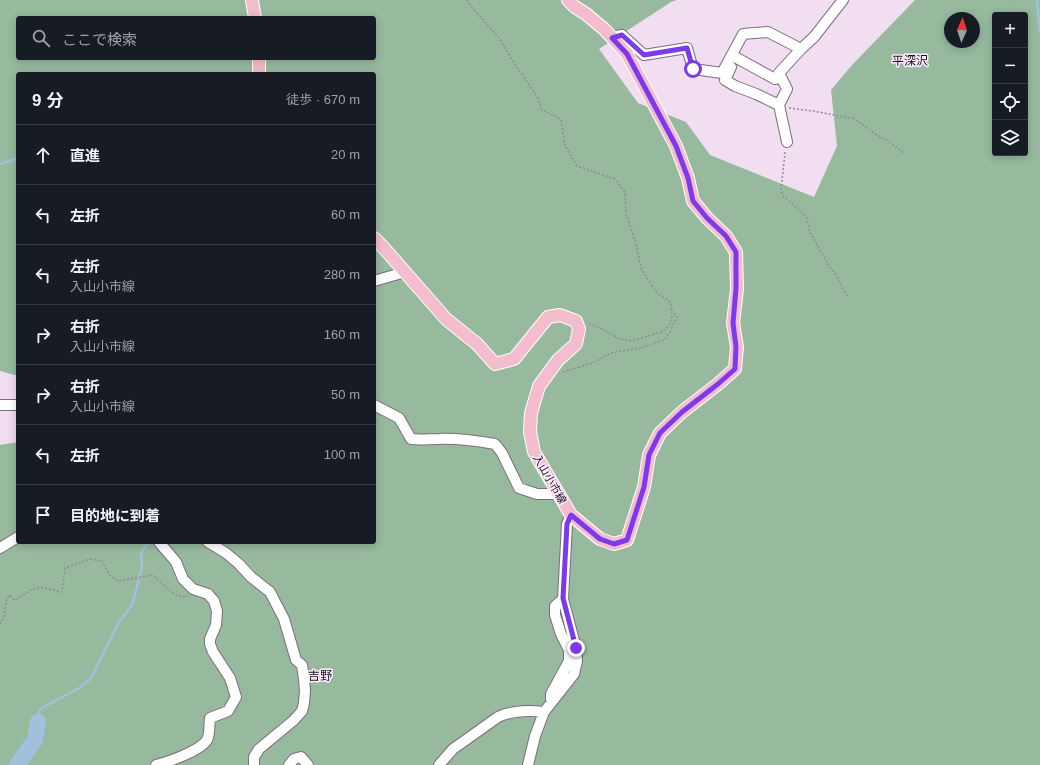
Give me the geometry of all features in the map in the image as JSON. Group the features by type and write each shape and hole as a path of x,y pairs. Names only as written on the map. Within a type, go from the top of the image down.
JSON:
{"main road":[{"path":"252,0 255,16"},
{"name":"入山小市線","path":"568,0 604,29 627,54 676,146 688,178 693,201 707,218 726,236 736,252 736,289 733,323 736,347 735,369 682,412 660,433 649,455 644,487 627,540 614,544 600,539 571,515 534,452 530,432 531,413 540,386 558,360 576,344 578,329"},
{"path":"259,60 259,72"},
{"path":"376,240 384,247 446,319 477,344 495,364 514,359 548,317 560,315 576,321 578,329"}],"street":[{"path":"787,142 780,105 787,89 779,74 800,48 814,36 843,0"},
{"path":"612,38 622,35 644,55 687,48 693,69 722,73 733,56 744,34 768,32 800,48"},
{"path":"733,56 776,79 781,77"},
{"path":"733,56 725,80 735,86 780,105"},
{"path":"376,280 405,272"},
{"path":"0,406 16,405"},
{"path":"376,406 399,418 411,439 440,439 495,444 502,453 519,488 537,494 560,494"},
{"path":"528,765 535,736 544,712 574,674 577,661 576,648 563,598 567,524 571,515"},
{"path":"0,548 16,538"},
{"path":"156,765 168,763 192,752 201,745 207,739 210,718 228,711 236,697 230,678 213,652 210,644 210,639 216,625 217,611 214,601 208,594 193,589 183,579 176,562 161,544"},
{"path":"211,544 230,556 251,577 270,592 284,619 296,660 302,665 305,691 302,711 294,720 259,749 254,757 254,765"},
{"path":"439,765 453,749 498,717 505,714 520,712 544,712"},
{"path":"289,765 294,759 301,757 308,765"}],"path":[{"path":"468,0 470,5 499,38 537,96 542,110 560,119 564,146 577,166 615,179 626,192 626,213 636,244 641,268 656,293 671,303 672,316 669,326 662,332 630,341 620,340 602,329 588,323 582,323 578,329"},
{"path":"780,105 855,119 905,154"},
{"path":"787,142 781,190 783,196 806,216 810,232 829,266 837,276 848,298"},
{"path":"562,372 592,363 611,354 640,348 664,340 669,334 677,317 671,309"},
{"path":"0,624 4,619 5,602 9,595 15,600 31,590 41,587 62,592 65,568 90,559 102,561 110,576 118,581 153,575 174,594 183,597 190,595 193,589"}],"green space":[{"path":"0,0 677,0 671,2 599,49 638,103 686,122 710,155 814,197 837,146 831,90 852,65 915,0 1040,0 1040,765 0,765 0,445 16,442 16,544 376,544 376,72 16,72 16,375 0,371"}],"waterway":[{"path":"1037,0 1040,32"},
{"path":"0,164 16,159"},
{"path":"38,722 40,709 81,687 91,678 119,622 132,605 142,567 141,553 148,544"},
{"path":"17,765 35,740 38,722"}],"district":[{"name":"平深沢","path":"910,61"},
{"name":"吉野","path":"320,676"}],"route":[{"path":"576,648 563,598 567,524 571,515 600,539 614,544 627,540 644,487 649,455 660,433 682,412 735,369 736,347 733,323 736,289 736,252 726,236 707,218 693,201 688,178 676,146 627,54 612,38 622,35 644,55 687,48 693,69"}]}
